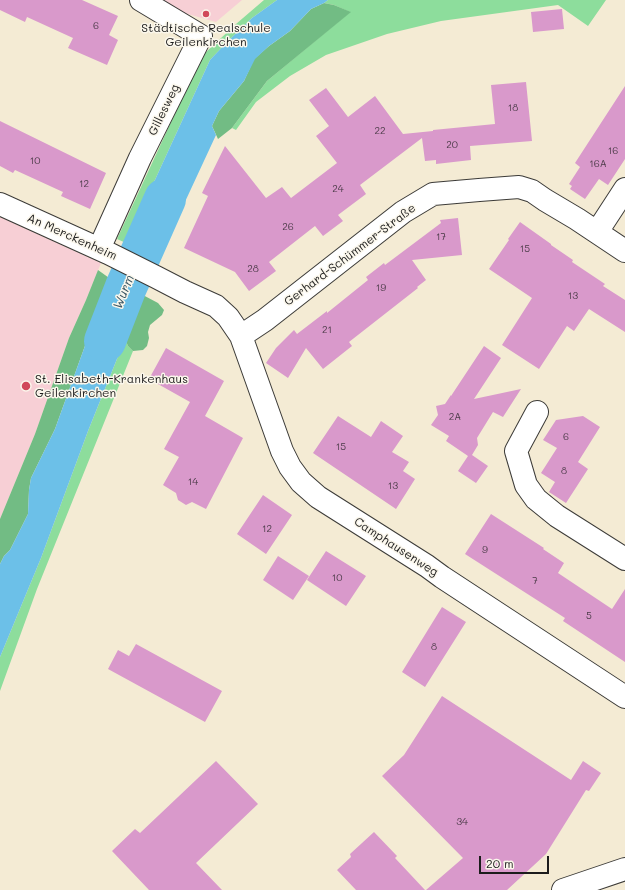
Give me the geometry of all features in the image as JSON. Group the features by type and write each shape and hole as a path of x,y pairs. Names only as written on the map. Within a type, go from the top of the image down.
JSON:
{"street":[{"name":"Gillesweg","path":"103,251 140,158 201,36 141,0"},
{"name":"Gerhard-Schümmer-Straße","path":"242,336 265,320 403,212 433,194 519,187 532,191 578,219 625,251"},
{"path":"597,232 625,189"},
{"name":"An Merckenheim","path":"0,204 103,251 216,306 228,317 242,336"},
{"name":"Camphausenweg","path":"242,336 282,451 290,467 301,482 318,497 427,566 625,697"},
{"path":"536,412 516,451 526,485 536,499 557,516 625,559"},
{"path":"563,890 625,869"}],"shaded area":[{"name":"Städtische Realschule Geilenkirchen","path":"159,0 242,0 216,22 177,11"},
{"name":"St. Elisabeth-Krankenhaus Geilenkirchen","path":"0,217 101,263 69,338 35,434 0,519"}],"green space":[{"path":"264,0 277,0 252,18 210,60 126,243 117,239 189,83 205,53"},
{"path":"328,0 606,0 588,26 558,5 441,21 387,34 326,55 290,76 256,102 236,130 232,128 267,81 350,12 334,5 324,3"},
{"path":"324,3 334,5 351,12 267,81 232,128 218,139 212,126 219,111 244,81 254,59 290,31 311,9"},
{"path":"98,270 112,280 86,343 55,429 31,478 28,514 10,550 4,556 0,564 0,519 35,434 69,338"},
{"path":"141,294 158,303 164,310 162,315 150,325 147,346 143,350 133,351 128,346 125,339"},
{"path":"125,339 128,346 133,351 37,589 0,691 0,657 41,558 88,431"}],"water":[{"path":"277,0 328,0 311,9 290,31 269,46 255,59 244,81 219,111 212,126 216,135 158,260 126,243 210,60 252,18"},
{"path":"112,280 141,294 41,558 0,657 0,564 4,556 10,550 28,514 31,478 55,429 86,343"}],"building":[{"path":"0,0 82,0 118,16 109,35 118,40 107,65 68,48 73,38 27,17 25,22 0,10"},
{"path":"562,9 564,29 533,32 531,12"},
{"path":"526,82 532,141 470,146 471,160 436,164 436,160 425,161 422,138 360,185 366,194 338,215 343,221 323,236 315,226 269,262 276,271 249,291 235,272 184,248 208,196 202,193 225,146 266,198 282,187 291,198 337,163 316,136 329,126 309,100 326,88 348,117 375,96 403,134 495,124 491,85"},
{"path":"625,86 625,159 608,185 599,179 585,199 570,189 572,186 569,184 580,167 575,163"},
{"path":"0,121 106,173 90,209 61,196 63,192 15,170 13,173 0,166"},
{"path":"458,218 462,255 412,260 426,280 417,287 418,288 349,342 352,346 323,369 306,348 288,378 266,363 276,348 294,330 297,334 327,311 327,313 368,280 366,277 384,263 385,265 441,223 440,220"},
{"path":"520,222 573,260 572,262 605,284 603,286 625,300 625,332 589,309 574,331 567,326 539,369 502,345 532,298 489,269"},
{"path":"484,346 501,358 474,399 521,389 503,417 493,412 477,438 478,445 472,455 488,466 476,483 458,471 468,456 446,441 449,436 431,425 438,415 436,406 445,404"},
{"path":"166,348 224,381 205,416 243,438 206,509 192,502 186,505 178,500 176,493 163,485 179,457 164,449 190,402 149,379"},
{"path":"338,416 371,437 381,421 403,436 392,452 409,462 403,471 415,479 396,509 313,453"},
{"path":"583,416 600,427 578,462 588,469 566,503 549,492 555,482 541,473 557,448 543,440 556,420"},
{"path":"263,495 292,515 266,554 237,534"},
{"path":"491,514 544,548 543,549 564,563 558,573 612,609 625,589 625,662 563,621 565,618 465,554"},
{"path":"326,551 366,576 346,606 307,580"},
{"path":"278,556 309,576 293,600 263,580"},
{"path":"442,607 466,622 425,687 402,672"},
{"path":"136,644 222,691 205,722 108,669 118,650 129,656"},
{"path":"442,696 571,780 583,761 601,773 589,791 586,790 546,854 507,890 426,890 463,858 382,776 404,755"},
{"path":"216,761 258,804 196,863 222,890 149,890 112,851 135,829 140,833"},
{"path":"374,832 397,856 395,858 425,890 356,890 337,870 351,857 350,854"}],"waterway":[{"name":"Wurm","path":"105,341 126,287 165,199"}],"place":[{"name":"Städtische Realschule Geilenkirchen","path":"206,14"},
{"name":"St. Elisabeth-Krankenhaus Geilenkirchen","path":"26,386"}]}
